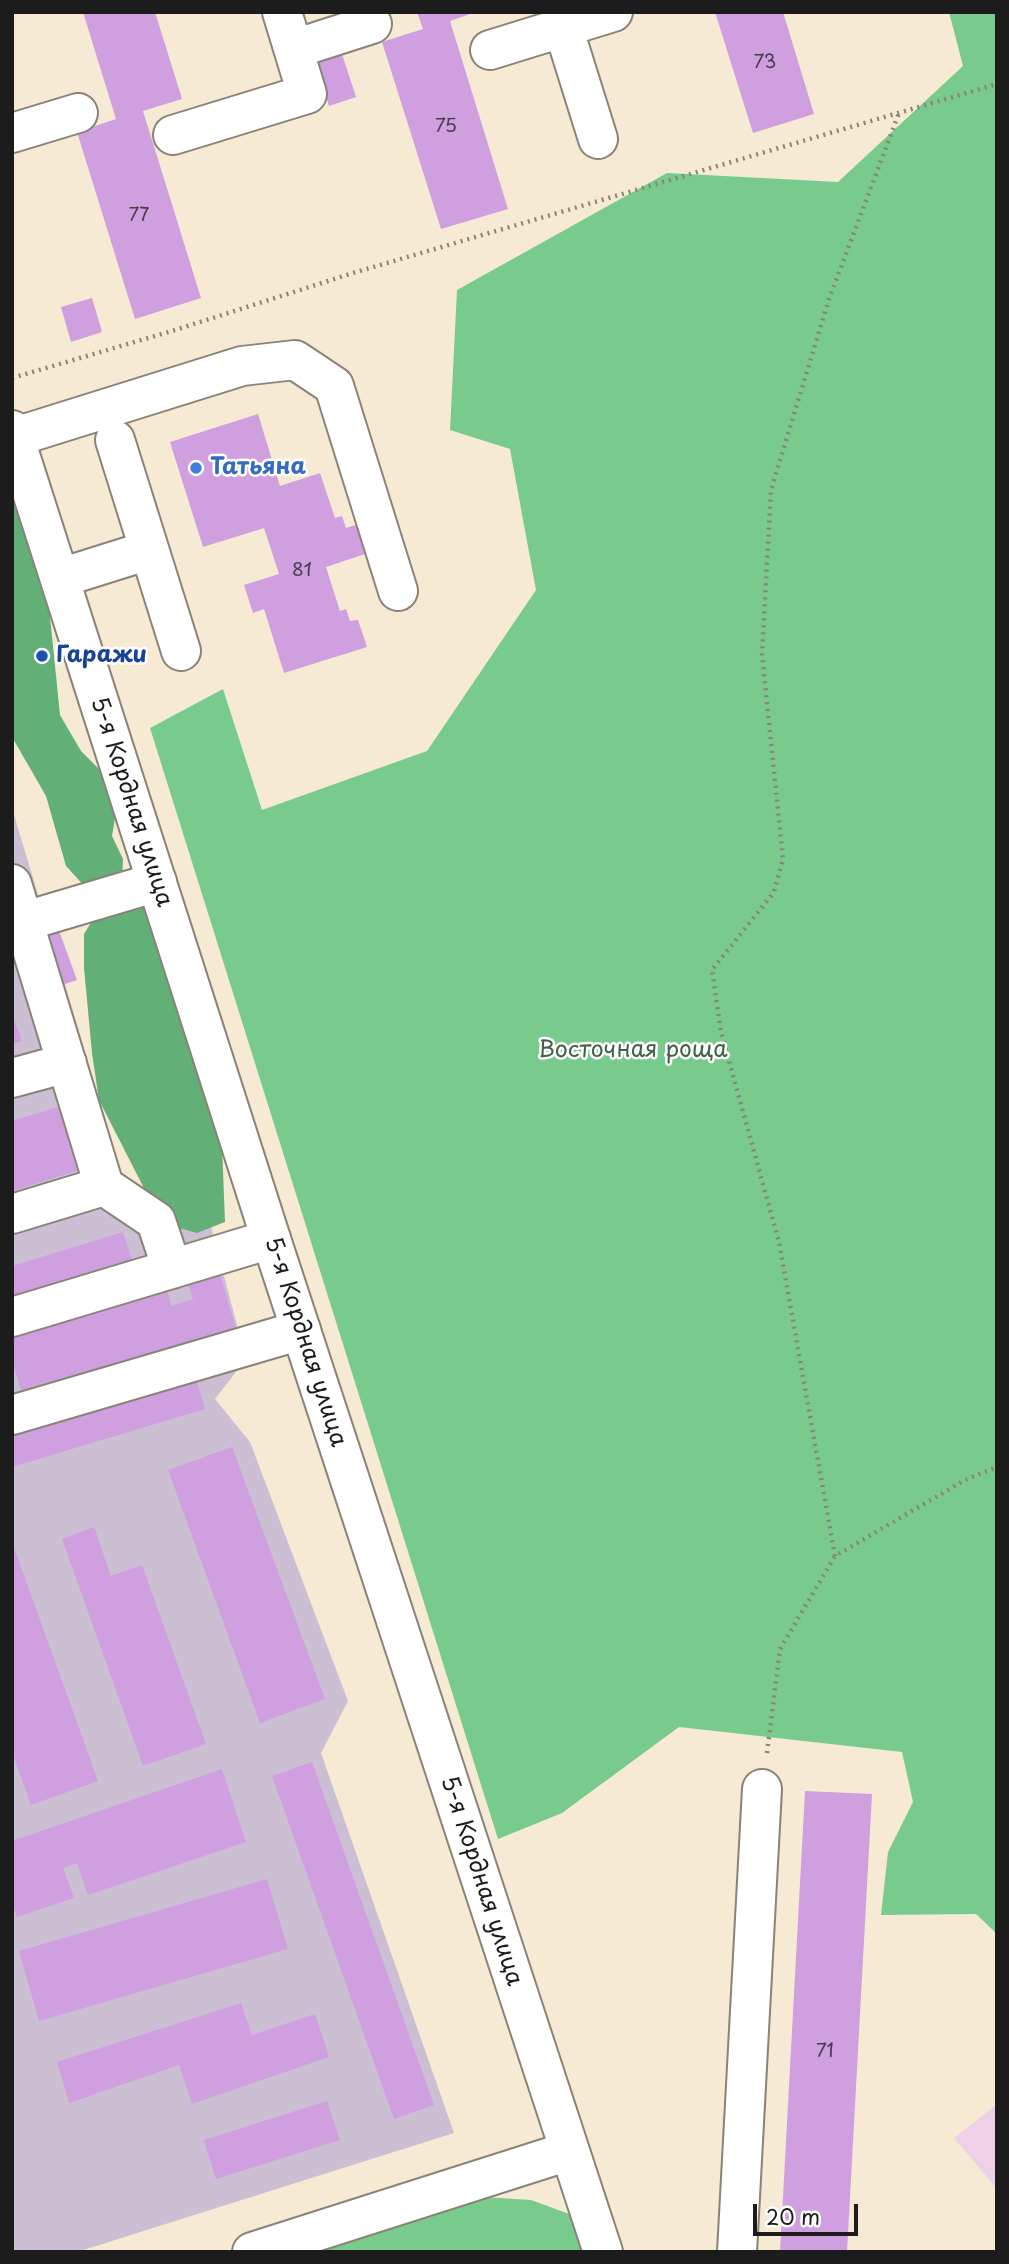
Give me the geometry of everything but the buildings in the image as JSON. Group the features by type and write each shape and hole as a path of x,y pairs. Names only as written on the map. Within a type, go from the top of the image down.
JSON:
{"main road":[{"path":"173,135 307,93 282,12"},
{"path":"490,50 613,12"},
{"path":"294,49 372,24"},
{"path":"563,27 598,139"},
{"path":"12,134 78,113"},
{"path":"14,433 242,366 295,360 334,386 398,591"},
{"name":"5-я Кордная улица","path":"14,433 271,1239 603,2252"},
{"path":"115,440 181,651"},
{"path":"60,578 149,550"},
{"path":"18,923 157,882"},
{"path":"12,884 18,923 67,1063 104,1186 156,1221 173,1269"},
{"path":"12,1078 67,1063"},
{"path":"12,1214 104,1186"},
{"path":"12,1317 271,1239"},
{"path":"12,1415 301,1330"},
{"path":"737,2252 762,1789"},
{"path":"252,2252 569,2151"}],"path":[{"path":"12,378 172,331 366,269 997,84"},
{"path":"835,1556 779,1242 721,1032 712,970 774,892 782,859 762,654 771,490 829,299 899,113"},
{"path":"762,1789 780,1649 835,1556 965,1480 997,1467"}],"shaded area":[{"path":"12,808 129,1198 211,1227 246,1359 215,1399 250,1442 348,1701 321,1753 454,2133 77,2252 12,2252"},
{"path":"997,2104 997,2189 954,2138"}],"green space":[{"name":"Восточная роща","path":"949,12 997,12 997,1934 976,1914 881,1915 888,1852 913,1802 902,1752 679,1727 562,1813 498,1839 150,728 223,689 262,810 427,751 536,590 510,449 450,430 457,290 667,173 838,182 963,66"},
{"path":"12,464 43,548 60,715 81,751 108,782 117,807 112,836 123,859 122,881 87,889 66,866 46,796 12,737"},
{"path":"143,906 173,984 222,1146 225,1222 197,1233 172,1226 150,1200 99,1100 84,968 84,934 97,913"},
{"path":"484,2197 531,2200 580,2218 591,2252 306,2252"}],"place":[{"name":"Татьяна","path":"196,468"},
{"name":"Гаражи","path":"42,656"}]}
